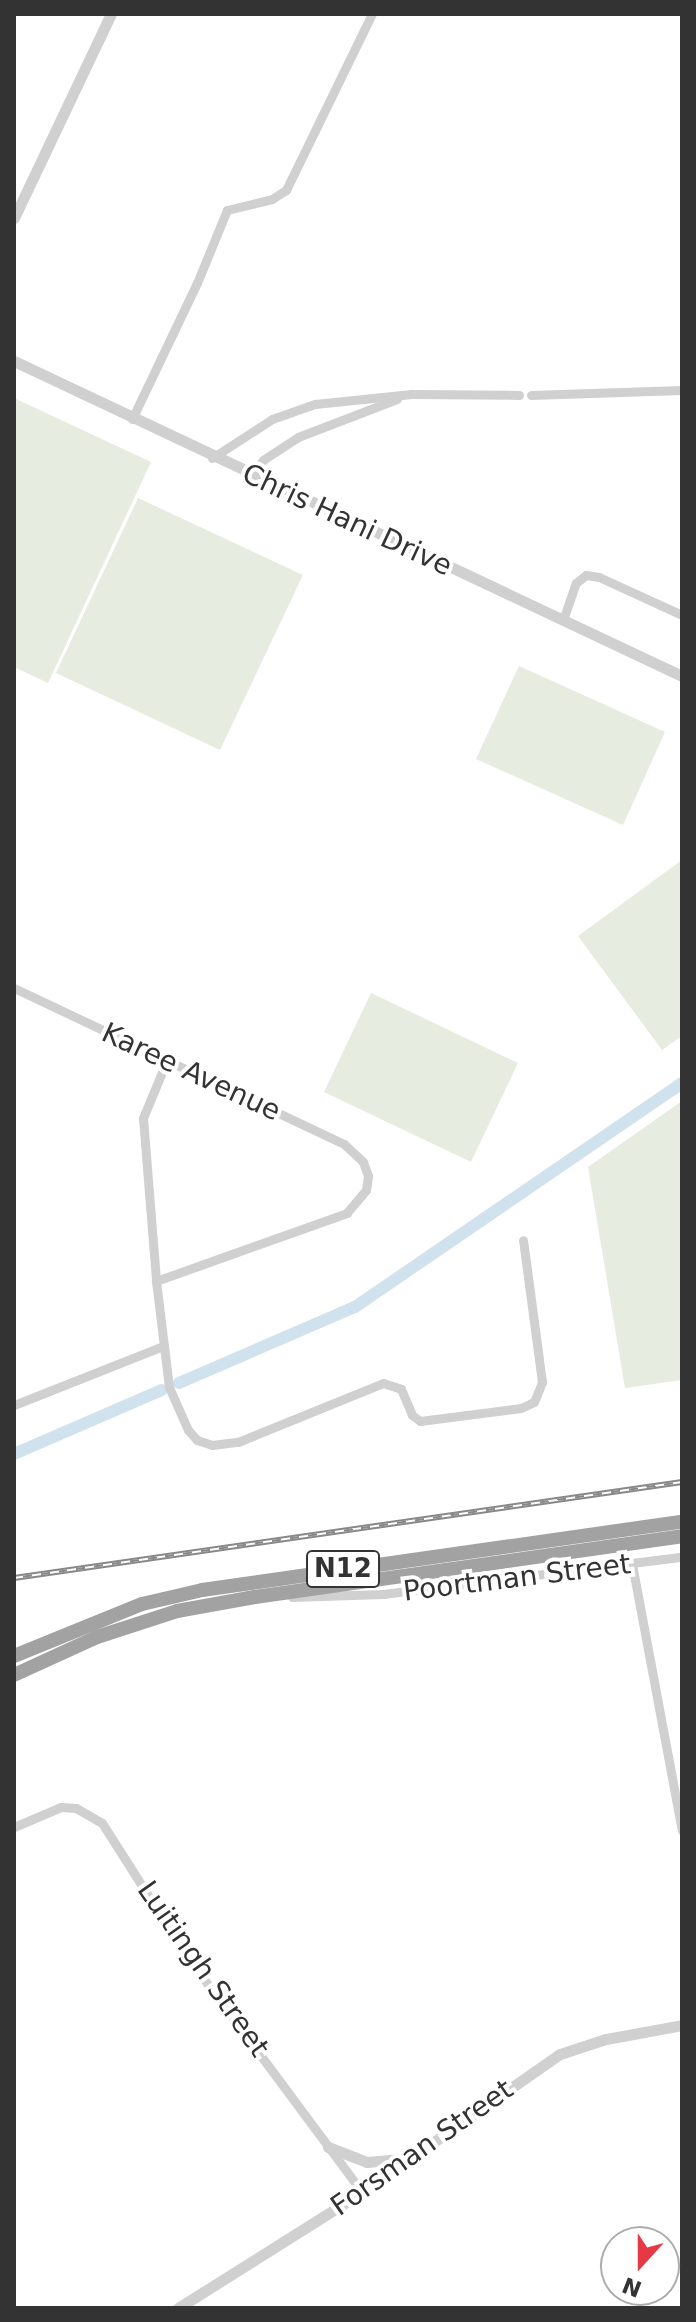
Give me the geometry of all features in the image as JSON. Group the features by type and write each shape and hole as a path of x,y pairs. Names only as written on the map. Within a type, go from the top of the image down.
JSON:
{"highway":[{"name":"N12","path":"14,1656 117,1613 190,1592 682,1522"},
{"name":"N12","path":"14,1675 97,1637 149,1618 255,1597 682,1536"}],"street":[{"path":"14,218 111,14"},
{"path":"132,419 197,283 227,210 263,202 286,190 372,14"},
{"name":"Chris Hani Drive","path":"14,361 212,458 682,676"},
{"path":"531,395 682,390"},
{"path":"212,458 272,419 315,404 411,394 519,395"},
{"path":"251,475 263,460 298,437 361,410 411,394"},
{"path":"563,620 576,583 586,575 599,577 682,615"},
{"path":"14,1001 17,990"},
{"name":"Karee Avenue","path":"17,990 344,1144 363,1162 368,1176 366,1190 347,1213 156,1281"},
{"path":"167,1060 143,1118 156,1281 169,1387 188,1430 197,1440 212,1445 238,1442 383,1383 401,1389 412,1415 420,1421 521,1408 534,1402 542,1382 523,1240"},
{"path":"14,1405 163,1346"},
{"name":"Poortman Street","path":"255,1597 354,1596 682,1557"},
{"path":"632,1564 682,1830"},
{"name":"Luitingh Street","path":"14,1827 61,1807 76,1808 102,1823 186,1955 362,2192"},
{"name":"Forsman Street","path":"178,2308 362,2192 560,2054 606,2039 682,2025"},
{"path":"328,2147 367,2162 385,2163 412,2157"}],"shaded area":[{"path":"14,398 151,462 48,683 14,667"},
{"path":"138,498 303,575 220,750 56,673"},
{"path":"519,666 665,732 623,825 476,759"},
{"path":"682,860 682,1036 662,1050 578,936"},
{"path":"371,993 518,1063 471,1162 324,1092"},
{"path":"682,1101 682,1380 625,1388 588,1167"}],"waterway":[{"path":"179,1383 355,1307 682,1083"},
{"path":"14,1454 162,1390"}],"railway":[{"path":"14,1578 682,1482"}]}
